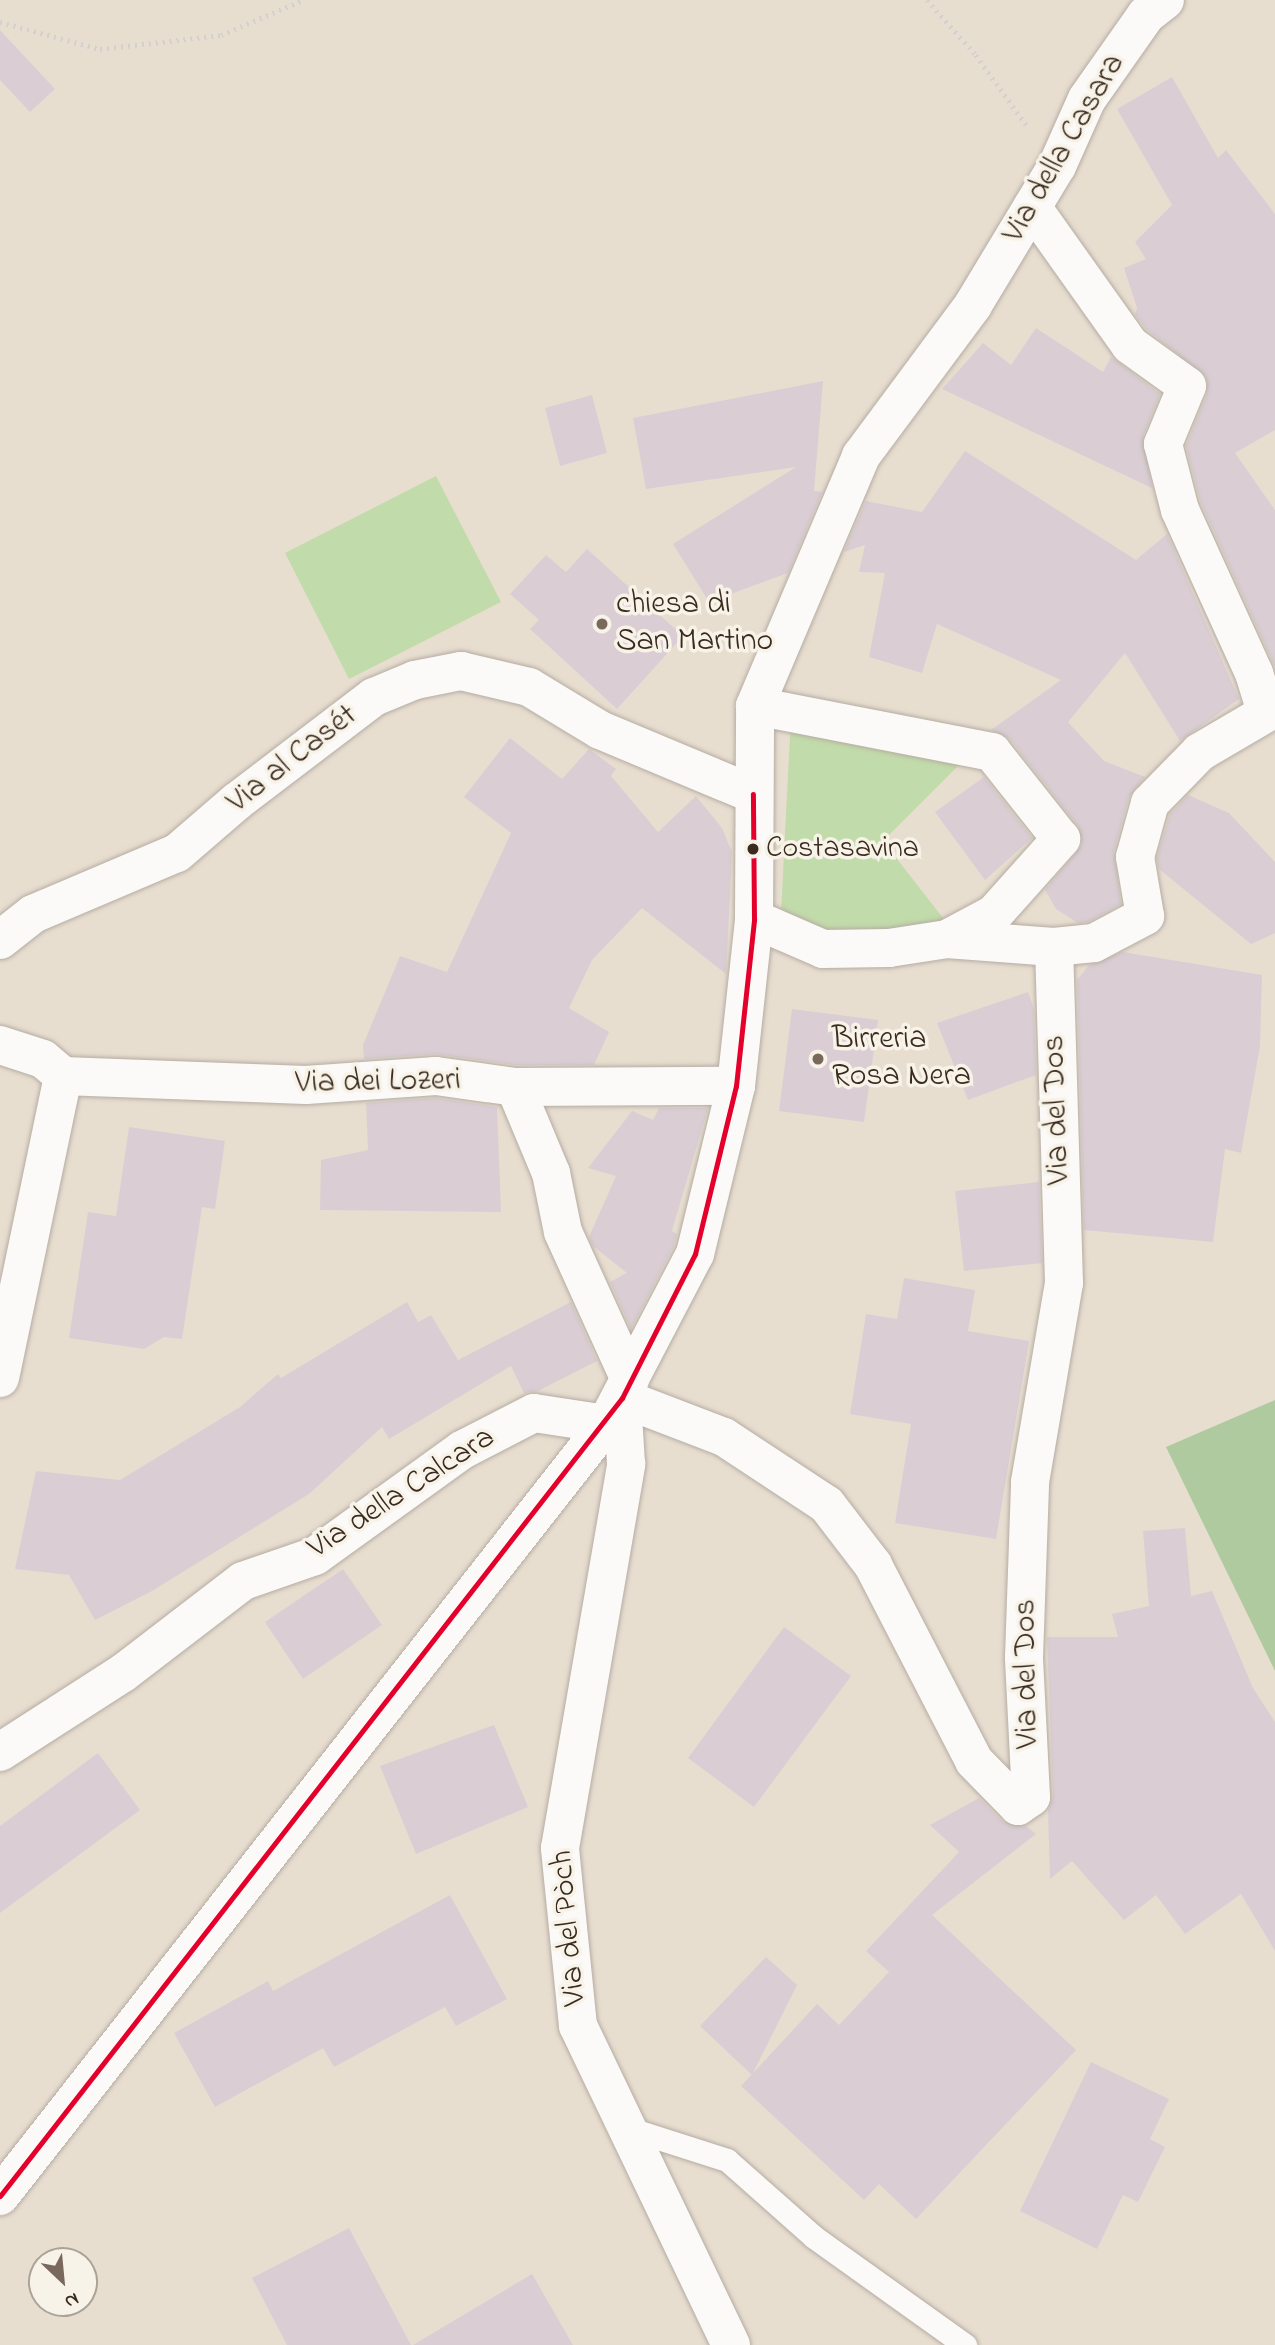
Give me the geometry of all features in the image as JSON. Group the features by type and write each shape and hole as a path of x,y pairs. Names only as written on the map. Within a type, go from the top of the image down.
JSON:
{"street":[{"name":"Via della Casara","path":"755,706 861,457 973,305 1057,166 1087,99 1146,15 1166,0"},
{"path":"754,919 823,949 888,948 947,939 1054,947 1094,943 1145,916 1135,857 1150,803 1200,752 1271,710 1180,510 1163,444 1187,386 1130,345 1032,207"},
{"name":"Via al Casét","path":"0,940 33,914 177,853 236,802 374,697 415,680 461,671 528,687 600,730 752,794"},
{"path":"0,2196 619,1400 695,1254 736,1086 754,919 752,794 755,706 992,752 1061,839 994,914 947,939"},
{"name":"Via del Dos","path":"619,1400 724,1437 827,1505 873,1565 974,1761 1018,1806 1031,1797 1024,1657 1030,1482 1064,1283 1054,947"},
{"path":"0,1045 43,1059 62,1076 0,1378"},
{"name":"Via dei Lozeri","path":"62,1076 306,1085 436,1076 515,1087 736,1086"},
{"path":"515,1087 551,1172 562,1232 619,1400"},
{"name":"Via della Calcara","path":"0,1752 122,1673 243,1581 315,1556 462,1450 534,1413 619,1400"},
{"name":"Via del Pòch","path":"619,1400 626,1464 560,1847 578,2026 731,2345"}],"lane":[{"path":"626,2128 727,2160 814,2237 965,2345"}],"path":[{"path":"0,22 100,49 221,35 303,0"},
{"path":"927,0 976,55 1057,166"}],"green space":[{"path":"436,476 501,602 349,679 285,553"},
{"path":"791,717 966,758 883,841 950,927 889,948 780,931"},
{"path":"1275,1400 1275,1671 1166,1447"}],"building":[{"path":"0,30 55,89 30,112 0,80"},
{"path":"1172,77 1218,158 1226,150 1275,214 1275,430 1235,453 1275,510 1275,667 1201,503 1186,446 1207,394 1206,376 1146,329 1135,314 1137,308 1124,268 1146,259 1135,242 1172,205 1117,109"},
{"path":"1036,328 1103,372 1111,357 1160,394 1143,436 1152,488 942,389 983,343 1011,365"},
{"path":"823,381 814,491 822,492 788,573 709,602 673,544 796,467 646,489 633,418"},
{"path":"592,395 607,453 560,466 545,408"},
{"path":"965,451 1136,560 1167,534 1239,699 1180,741 1125,653 1068,722 1104,761 1145,777 1129,797 1114,851 1121,904 1088,922 1078,923 1056,909 1045,890 1082,845 1078,826 1009,738 991,730 1061,680 937,624 922,673 869,657 885,573 859,572 865,545 844,552 866,501 922,512"},
{"name":"chiesa di San Martino","path":"587,549 683,636 617,709 530,629 539,620 510,594 546,555 566,572"},
{"path":"510,738 562,779 589,749 616,769 611,776 658,832 696,796 722,828 732,852 726,974 642,908 592,960 569,1008 609,1032 594,1065 516,1065 435,1054 364,1059 363,1045 400,956 447,972 511,833 464,797"},
{"path":"984,777 1032,838 985,880 935,812"},
{"path":"1188,795 1229,813 1275,862 1275,933 1251,944 1159,869 1157,858 1170,814"},
{"path":"1123,952 1262,975 1260,1046 1241,1153 1225,1149 1213,1242 1084,1230 1077,980 1089,965"},
{"path":"1028,992 1034,1009 1036,1075 968,1100 937,1023"},
{"path":"792,1009 878,1020 864,1122 779,1111"},
{"path":"435,1098 497,1107 501,1212 320,1210 321,1160 368,1150 366,1103"},
{"path":"659,1108 708,1108 672,1231 677,1234 674,1246 631,1329 610,1282 627,1273 593,1246 589,1237 616,1176 588,1168 632,1111 653,1120"},
{"path":"129,1127 225,1141 215,1209 202,1207 182,1339 164,1337 144,1349 69,1338 88,1212 116,1216"},
{"path":"1039,1182 1042,1263 964,1271 955,1191"},
{"path":"904,1278 975,1290 968,1331 1029,1341 996,1539 895,1523 911,1424 850,1414 866,1314 897,1319"},
{"path":"407,1302 418,1322 431,1315 458,1360 571,1302 597,1361 538,1391 524,1393 511,1366 389,1439 382,1427 309,1494 152,1591 95,1620 69,1575 15,1569 36,1471 120,1480 240,1407 278,1374 281,1378"},
{"path":"1185,1528 1191,1596 1212,1591 1253,1688 1275,1722 1275,1951 1241,1894 1185,1934 1156,1895 1124,1920 1072,1861 1050,1879 1048,1810 1053,1796 1047,1637 1118,1637 1112,1614 1149,1606 1143,1531"},
{"path":"343,1569 382,1625 303,1679 265,1622"},
{"path":"784,1627 851,1676 754,1807 688,1758"},
{"path":"494,1725 528,1807 416,1854 380,1766"},
{"path":"98,1753 140,1810 0,1913 0,1826"},
{"path":"979,1798 1003,1822 1026,1826 1036,1834 932,1915 1076,2050 916,2219 879,2184 864,2200 741,2086 817,2004 839,2025 889,1972 866,1951 959,1852 930,1825"},
{"path":"450,1895 507,1999 456,2026 445,2007 334,2067 323,2048 215,2107 174,2033 268,1981 273,1991"},
{"path":"766,1957 797,1985 752,2075 700,2026"},
{"path":"1091,2062 1169,2099 1150,2139 1165,2147 1138,2202 1123,2195 1097,2249 1020,2211"},
{"path":"349,2228 411,2345 287,2345 252,2278"},
{"path":"532,2274 573,2345 413,2345"}],"transit line":[{"path":"0,2196 622,1398 695,1254 736,1086 754,919 753,794"}],"place":[{"name":"chiesa di San Martino","path":"602,624"},
{"name":"Costasavina","path":"753,849"},
{"name":"Birreria Rosa Nera","path":"818,1059"}]}
